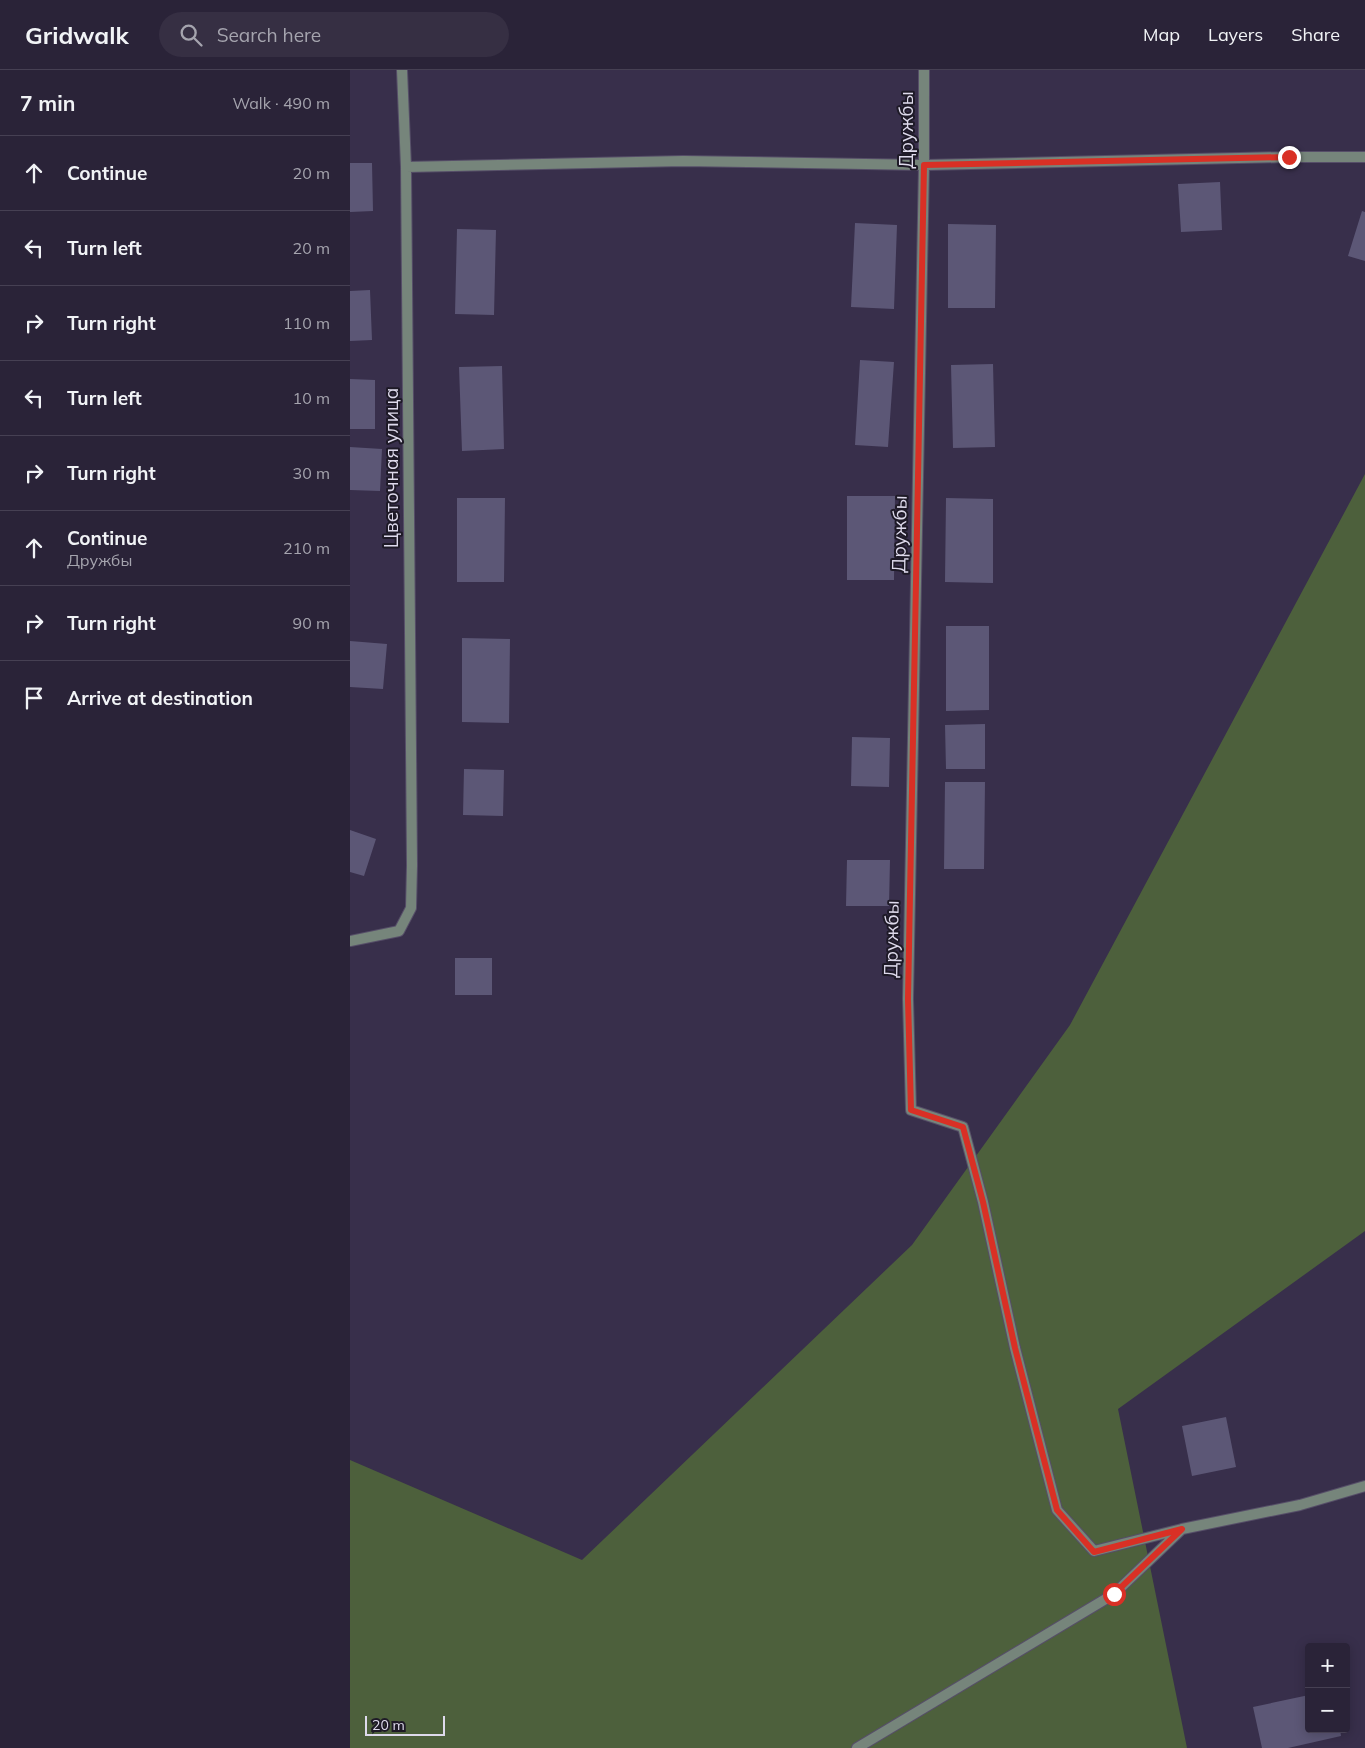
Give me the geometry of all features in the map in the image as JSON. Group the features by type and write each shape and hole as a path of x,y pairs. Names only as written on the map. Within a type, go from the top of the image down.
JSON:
{"street":[{"name":"Цветочная улица","path":"350,941 399,931 411,908 406,166 402,70"},
{"name":"Дружбы","path":"924,70 924,165 908,999 911,1110 963,1127 983,1202 1015,1348 1057,1510 1094,1552 1182,1529"},
{"path":"406,166 683,161 924,165 1365,157"},
{"path":"858,1748 1114,1594 1182,1529 1300,1505 1365,1486"}],"green space":[{"path":"1365,474 1365,1231 1118,1409 1187,1748 350,1748 350,1460 582,1560 912,1245 1070,1025"}],"building":[{"path":"350,163 372,163 373,211 350,212"},
{"path":"1220,182 1222,230 1181,232 1178,184"},
{"path":"1362,211 1365,212 1365,261 1348,256"},
{"path":"855,223 897,225 894,309 851,307"},
{"path":"948,224 996,225 995,308 948,308"},
{"path":"457,229 496,230 494,315 455,314"},
{"path":"370,290 372,340 350,341 350,291"},
{"path":"860,360 894,362 888,447 855,445"},
{"path":"993,364 995,447 953,448 951,365"},
{"path":"502,366 504,449 462,451 459,367"},
{"path":"350,379 375,380 375,429 350,429"},
{"path":"350,447 382,449 380,491 350,490"},
{"path":"847,496 895,496 894,580 847,580"},
{"path":"457,498 505,498 504,582 457,582"},
{"path":"946,498 993,499 993,583 945,582"},
{"path":"946,626 989,626 989,710 946,711"},
{"path":"462,638 510,639 509,723 462,722"},
{"path":"350,641 387,644 383,689 350,687"},
{"path":"985,724 985,769 946,769 945,725"},
{"path":"852,737 890,738 889,787 851,786"},
{"path":"464,769 504,770 503,816 463,815"},
{"path":"945,782 985,782 984,869 944,869"},
{"path":"350,830 376,839 364,876 350,872"},
{"path":"847,860 890,860 889,906 846,906"},
{"path":"455,958 492,958 492,995 455,995"},
{"path":"1226,1417 1236,1467 1192,1476 1182,1426"},
{"path":"1305,1696 1305,1733 1341,1733 1341,1736 1288,1748 1262,1748 1253,1707"}],"route":[{"path":"1114,1594 1182,1529 1094,1552 1057,1510 1015,1348 983,1202 963,1127 911,1110 908,999 924,165 1289,157"}]}
